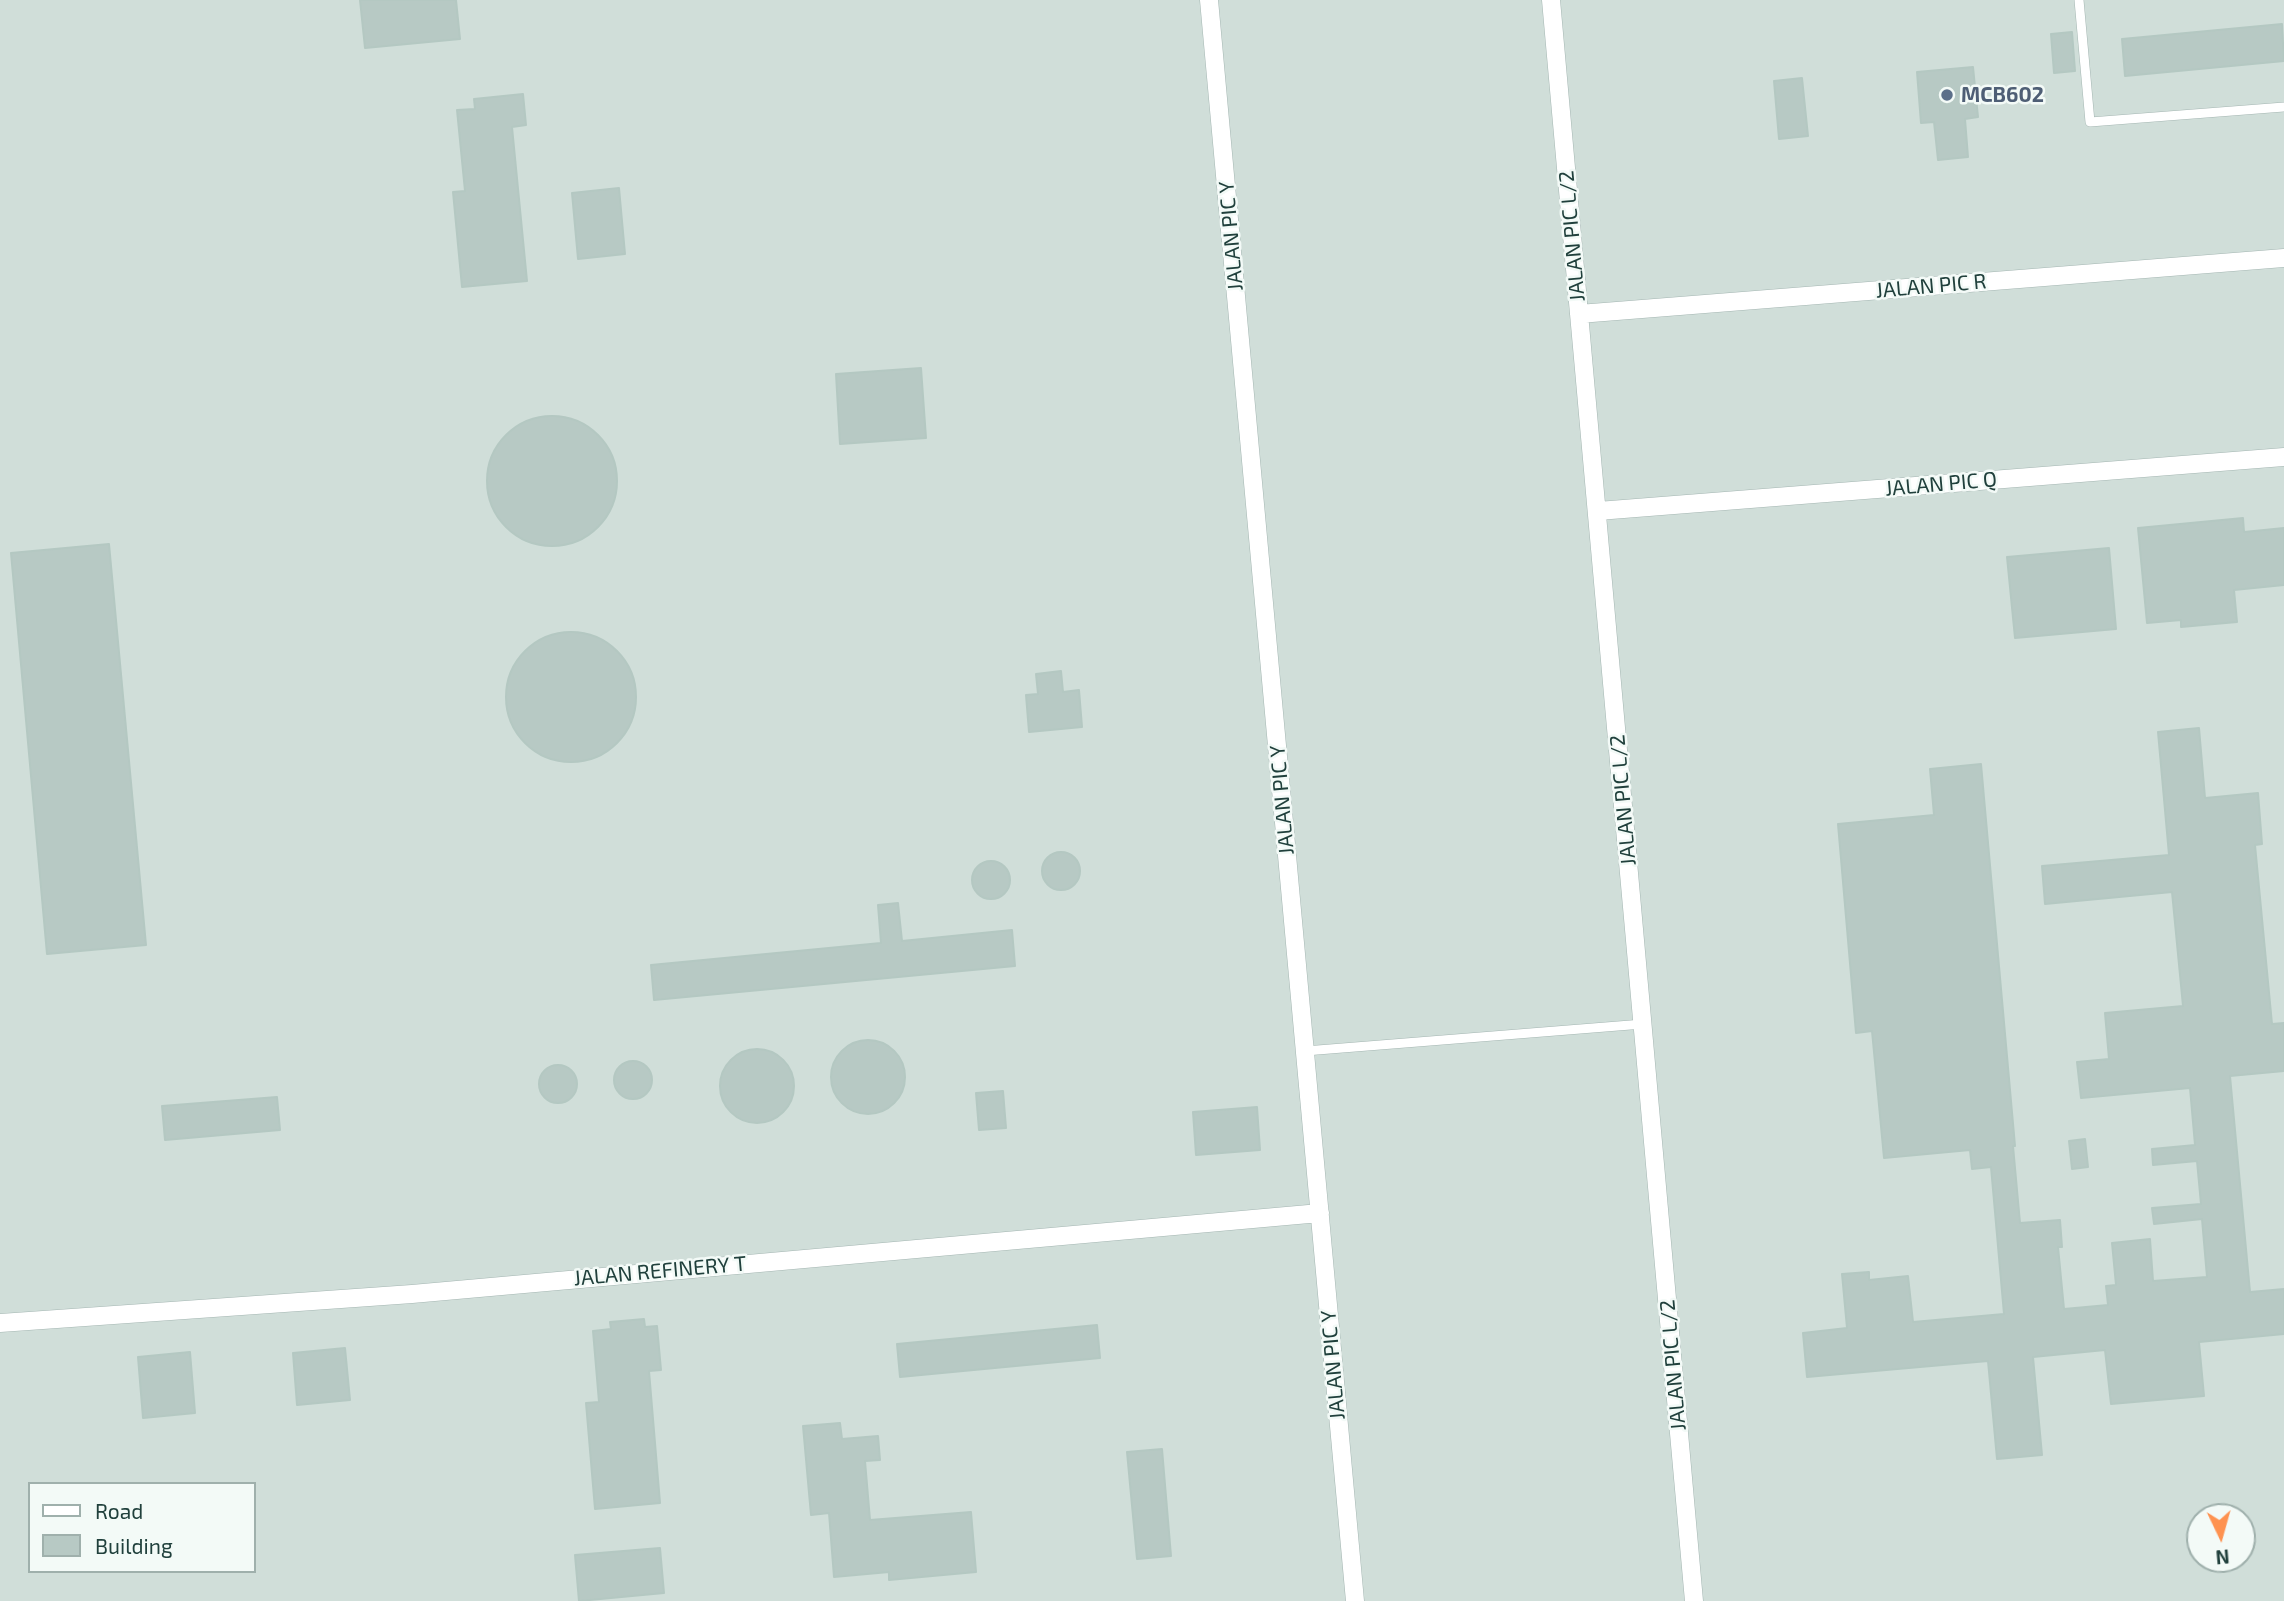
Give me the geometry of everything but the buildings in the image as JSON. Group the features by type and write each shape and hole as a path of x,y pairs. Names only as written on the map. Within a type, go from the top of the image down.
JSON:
{"street":[{"name":"JALAN PIC Y","path":"1209,0 1355,1601"},
{"name":"JALAN PIC L/2","path":"1551,0 1695,1601"},
{"name":"JALAN PIC R","path":"1579,314 2284,258"},
{"name":"JALAN PIC Q","path":"1598,511 2284,457"},
{"name":"JALAN REFINERY T","path":"0,1323 412,1294 1320,1213"}],"lane":[{"path":"2079,0 2090,122 2284,107"},
{"path":"1305,1051 1643,1024"}],"shaded area":[{"path":"0,0 2284,0 2284,1601 0,1601"}],"place":[{"name":"MCB602","path":"1947,95"}]}
